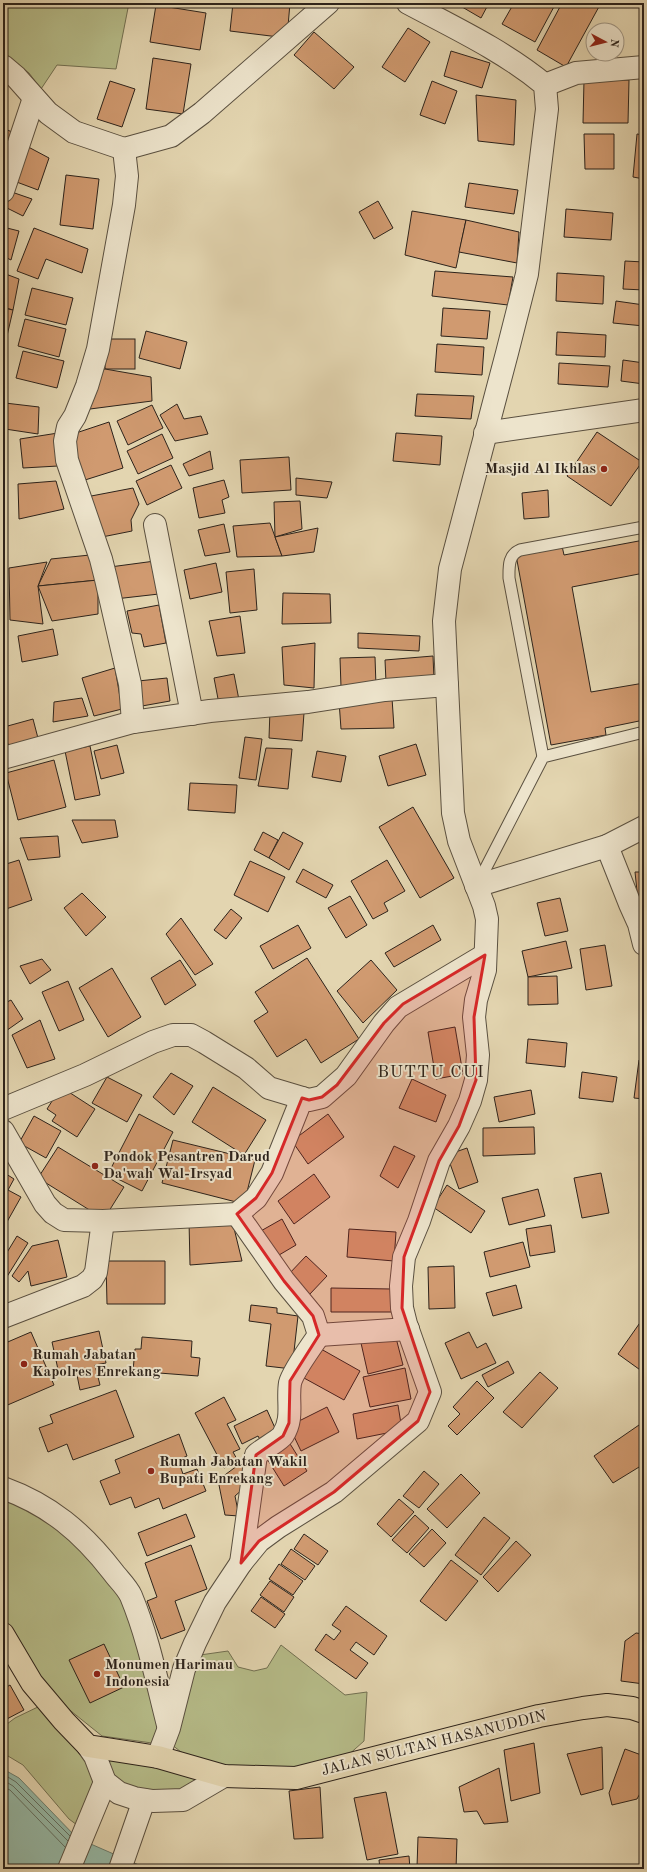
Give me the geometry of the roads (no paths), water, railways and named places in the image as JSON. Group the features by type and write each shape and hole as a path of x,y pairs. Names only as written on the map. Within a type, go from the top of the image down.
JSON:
{"highway":[{"path":"3,1634 32,1682 64,1721 88,1746"},
{"name":"JALAN SULTAN HASANUDDIN","path":"88,1746 158,1757 224,1776 296,1778 546,1715 607,1705 632,1708 644,1712"}],"street":[{"path":"3,66 16,77 48,113 74,132 124,149 171,136 202,113 328,3"},
{"path":"158,1757 169,1728 184,1669 195,1642 215,1602 241,1563 260,1541 278,1527 334,1492 418,1421 430,1392 402,1308 401,1286 404,1257 419,1221 439,1161 459,1126 470,1101 476,1080 478,1055 474,1017 476,1000 485,970 487,920 484,906 459,841 453,814 444,621 450,569 527,274 547,109 544,85 508,57 408,3"},
{"path":"544,85 576,73 644,67"},
{"path":"3,191 34,98"},
{"path":"124,149 127,176 124,205 98,350 76,416 68,427 65,441 67,460 106,579 130,684 133,722"},
{"path":"485,433 644,410"},
{"path":"155,525 192,714"},
{"path":"3,758 133,722 210,711 308,702 385,690 447,685"},
{"path":"476,886 607,846 644,828"},
{"path":"607,846 639,924 644,944"},
{"path":"3,1109 85,1075 153,1042 173,1035 191,1035 204,1042 246,1068 269,1088 309,1100 322,1097 337,1085 398,1007 485,955"},
{"path":"3,1131 45,1204 53,1213 64,1220 103,1221 237,1214 256,1198 272,1173 302,1098"},
{"path":"237,1214 284,1281 313,1316 319,1335 290,1381 291,1407 289,1423 283,1436 264,1448 256,1456 241,1563"},
{"path":"3,1317 83,1286 92,1279 96,1272 103,1221"},
{"path":"319,1335 408,1329"},
{"path":"3,1488 27,1497 68,1524 95,1549 130,1594 146,1639 169,1728"},
{"path":"88,1746 95,1756 106,1782 119,1793 144,1800 183,1800 224,1776"},
{"path":"69,1869 106,1782"},
{"path":"123,1861 144,1800"}],"lane":[{"path":"476,886 543,757 510,578 509,565 511,558 515,552 520,550 644,527"},
{"path":"543,757 644,732"}],"water":[{"path":"3,1769 19,1778 77,1838 148,1869 3,1869"}],"place":[{"name":"Masjid Al Ikhlas","path":"604,469"},
{"name":"Pondok Pesantren Darud Da'wah Wal-Irsyad","path":"95,1166"},
{"name":"Rumah Jabatan Kapolres Enrekang","path":"24,1364"},
{"name":"Rumah Jabatan Wakil Bupati Enrekang","path":"151,1471"},
{"name":"Monumen Harimau Indonesia","path":"97,1674"}],"district":[{"name":"BUTTU CUI","path":"431,1072"}]}
